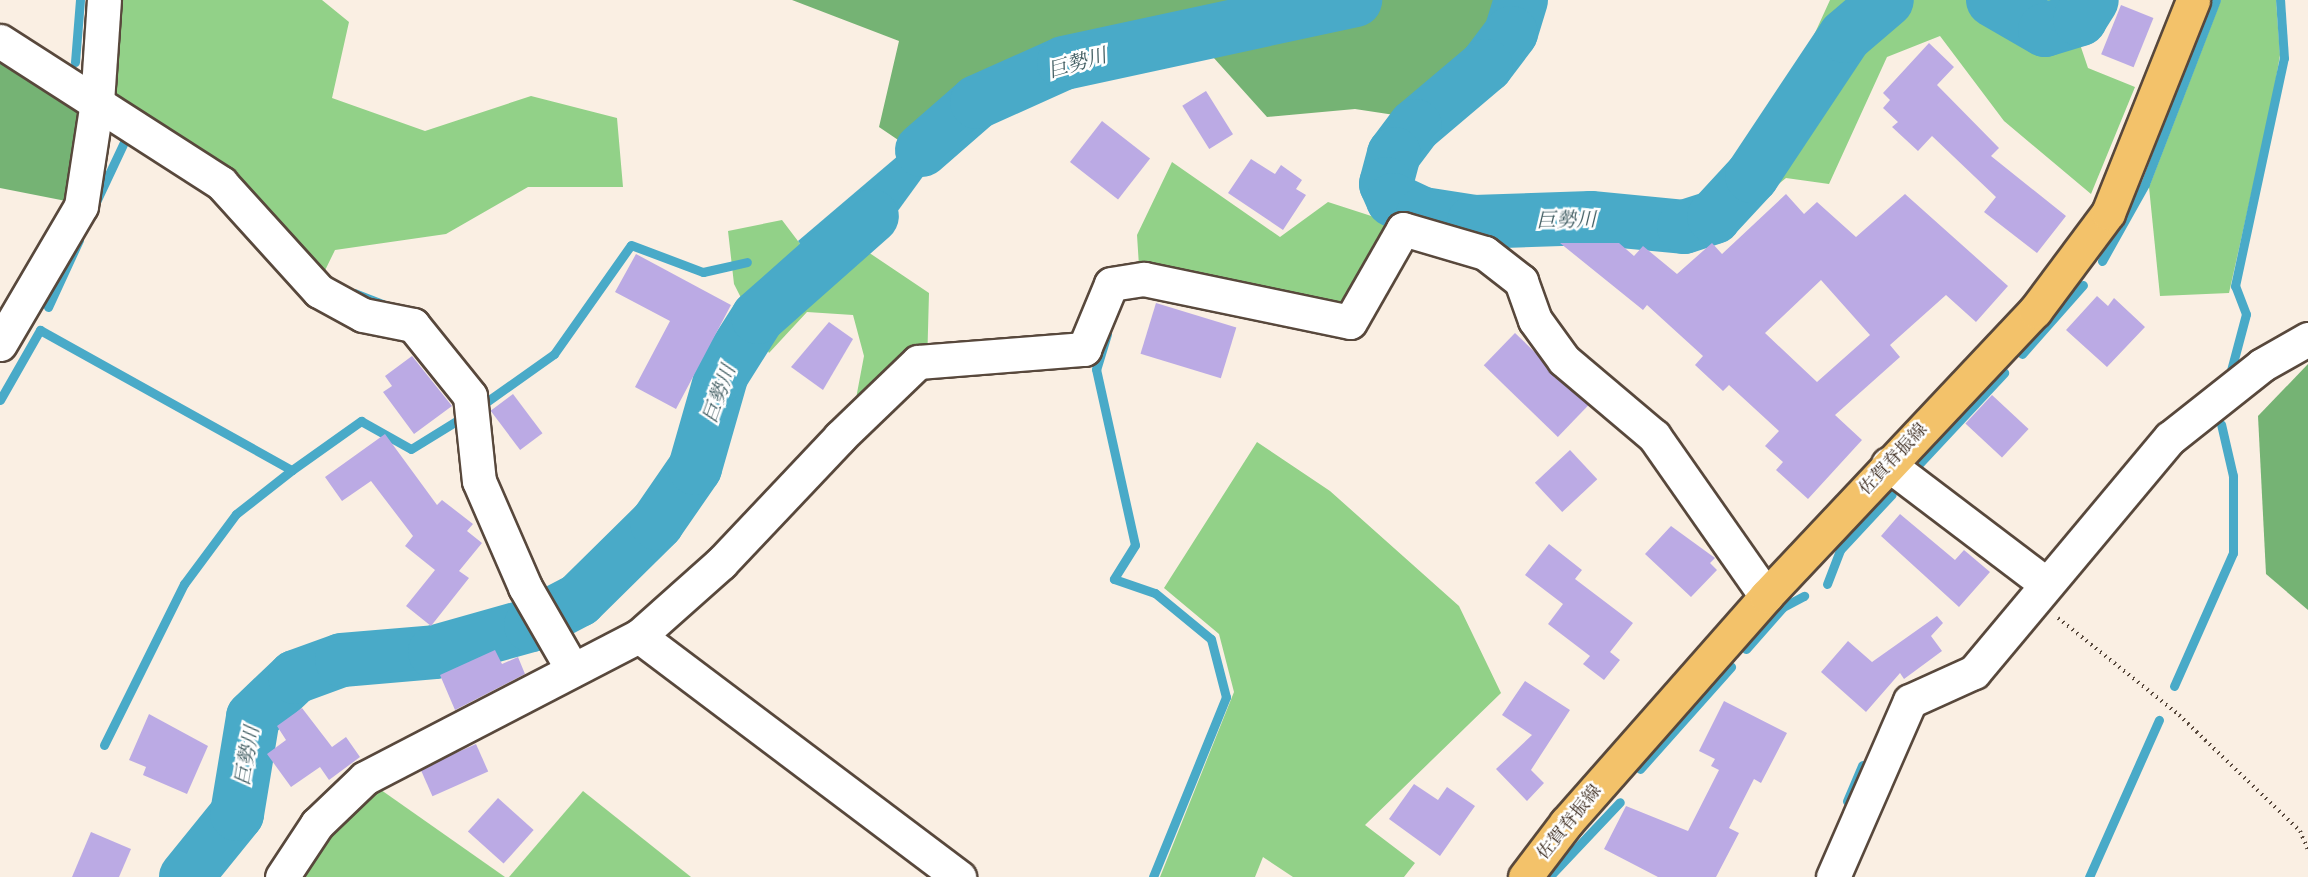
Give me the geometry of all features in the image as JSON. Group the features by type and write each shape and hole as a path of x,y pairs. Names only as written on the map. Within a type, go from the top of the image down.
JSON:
{"main road":[{"name":"佐賀脊振線","path":"1525,877 1566,823 1766,596 2035,311 2108,213 2193,0"}],"street":[{"path":"0,344 81,206 97,102 104,0"},
{"path":"0,41 221,183 319,291 363,315 413,325 470,396 479,481 525,587 566,658"},
{"path":"282,877 317,824 365,778 566,658 639,636 721,563 840,436 918,362 1084,349 1111,284 1144,279 1350,322 1403,229 1485,253 1521,281 1535,320 1564,360 1654,436 1766,596"},
{"path":"1833,877 1910,701 1974,672 2170,438 2262,365 2308,339"},
{"path":"1888,465 2040,591"},
{"path":"639,636 959,877"}],"path":[{"path":"2040,591 2179,715 2300,831 2308,850"}],"green space":[{"path":"113,0 322,0 349,22 332,98 425,131 531,96 617,118 623,187 528,187 446,234 335,250 312,297 205,186 106,99"},
{"path":"792,0 1541,0 1519,54 1454,124 1355,109 1267,117 1204,47 1071,73 1019,98 977,102 939,121 907,146 879,127 899,41"},
{"path":"1830,0 2025,0 2036,7 2048,0 2065,0 2088,68 2135,87 2091,194 2004,121 1940,36 1887,57 1829,184 1786,178 1734,220 1723,174 1799,68"},
{"path":"2221,0 2276,0 2280,55 2272,102 2229,293 2160,296 2149,187"},
{"path":"0,56 89,112 66,201 0,188"},
{"path":"1172,162 1280,237 1328,202 1396,224 1343,316 1139,266 1137,235"},
{"path":"782,220 826,278 868,252 929,293 927,367 848,441 864,356 853,315 807,312 769,353 734,284 728,231"},
{"path":"2308,364 2308,610 2266,574 2258,416"},
{"path":"1257,442 1330,491 1459,606 1501,693 1365,825 1415,863 1404,877 1293,877 1263,857 1255,877 1160,877 1234,692 1219,634 1164,588"},
{"path":"374,785 505,877 296,877 327,831"},
{"path":"583,791 691,877 509,877"}],"water":[{"path":"977,102 868,252 826,278 798,241 939,121"}],"building":[{"path":"2121,5 2153,18 2134,67 2101,54"},
{"path":"1929,43 1954,67 1937,85 1999,148 1991,156 2066,216 2037,253 1984,212 1996,197 1932,136 1918,151 1892,127 1898,122 1883,108 1890,100 1883,93"},
{"path":"1206,91 1233,134 1209,149 1182,106"},
{"path":"1102,121 1150,159 1118,200 1070,162"},
{"path":"1251,159 1275,174 1281,165 1302,180 1296,189 1306,195 1283,230 1228,193"},
{"path":"1786,194 1804,214 1817,202 1856,237 1905,194 2008,286 1976,322 1946,295 1890,345 1900,357 1835,415 1862,440 1808,499 1776,470 1783,462 1765,446 1779,431 1729,385 1723,391 1695,365 1703,356 1647,305 1643,310 1560,243 1619,243 1634,256 1643,246 1677,274 1712,243 1722,254","holes":["1821,280 1870,335 1817,382 1765,333"]},
{"path":"636,254 731,305 676,409 635,387 670,321 615,292"},
{"path":"2097,296 2108,306 2114,298 2145,327 2107,367 2066,330"},
{"path":"1156,303 1236,328 1221,378 1141,354"},
{"path":"829,322 853,339 823,390 791,367"},
{"path":"1515,333 1589,405 1558,437 1484,365"},
{"path":"412,356 452,406 414,434 383,392 392,386 385,376"},
{"path":"513,394 542,433 520,450 491,411"},
{"path":"1992,395 2029,429 2002,458 1965,424"},
{"path":"385,434 437,505 442,500 473,524 467,531 482,543 459,571 469,578 431,626 406,606 435,570 405,546 413,536 371,481 342,501 325,477"},
{"path":"1570,450 1597,479 1562,512 1535,483"},
{"path":"1900,514 1955,560 1964,550 1990,572 1959,607 1881,536"},
{"path":"1671,526 1715,558 1710,563 1717,570 1691,597 1645,554"},
{"path":"1549,544 1582,570 1575,579 1633,623 1610,652 1620,660 1604,680 1583,664 1590,656 1548,624 1563,604 1525,575"},
{"path":"1937,616 1943,623 1931,636 1942,651 1904,679 1900,673 1866,712 1821,672 1848,641 1872,662"},
{"path":"495,650 502,664 518,657 525,674 455,710 440,675"},
{"path":"1525,681 1570,710 1531,770 1544,783 1527,801 1496,769 1532,735 1502,715"},
{"path":"1724,701 1787,733 1761,783 1754,779 1729,828 1739,833 1716,877 1658,877 1604,849 1626,806 1688,831 1719,770 1711,766 1715,759 1699,751"},
{"path":"302,708 332,747 346,737 360,757 329,780 320,767 291,787 267,754 286,740 277,726"},
{"path":"149,714 208,746 187,794 143,775 146,767 129,760"},
{"path":"476,744 488,771 432,796 420,769"},
{"path":"1414,784 1438,800 1447,787 1475,806 1440,856 1389,819"},
{"path":"498,798 534,830 504,864 468,831"},
{"path":"91,832 131,849 119,877 72,877"}],"waterway":[{"path":"75,62 80,0"},
{"name":"巨勢川","path":"922,150 977,102 1064,63 1355,0"},
{"name":"巨勢川","path":"1521,0 1511,33 1486,66 1415,126 1394,154 1386,184 1393,200 1423,214 1474,222 1591,218 1684,227 1714,217 1752,176 1845,36 1887,0"},
{"name":"巨勢川","path":"1993,0 2045,30 2080,19 2092,0"},
{"path":"2102,261 2145,184 2216,0"},
{"path":"2229,378 2246,314 2235,286 2284,58 2280,0"},
{"path":"94,206 125,140"},
{"name":"巨勢川","path":"186,877 237,814 253,717 295,677 342,660 435,652 531,625 579,600 657,523 695,468 722,374 758,317 872,216"},
{"path":"48,307 79,240"},
{"path":"482,405 554,354 631,245 703,272 747,262"},
{"path":"2022,354 2083,285"},
{"path":"354,293 383,304"},
{"path":"0,400 40,330 292,470 361,421 411,449 458,420"},
{"path":"1107,334 1096,369 1135,545 1114,579 1155,593 1211,639 1226,697 1153,877"},
{"path":"1919,464 2004,373"},
{"path":"2174,686 2233,553 2233,476 2221,424"},
{"path":"104,745 184,584 236,514 292,470"},
{"path":"1827,584 1840,550 1892,494"},
{"path":"1746,649 1783,607 1804,596"},
{"path":"1640,769 1731,667"},
{"path":"2089,877 2159,720"},
{"path":"1847,801 1862,765"},
{"path":"1549,877 1620,802"}]}
